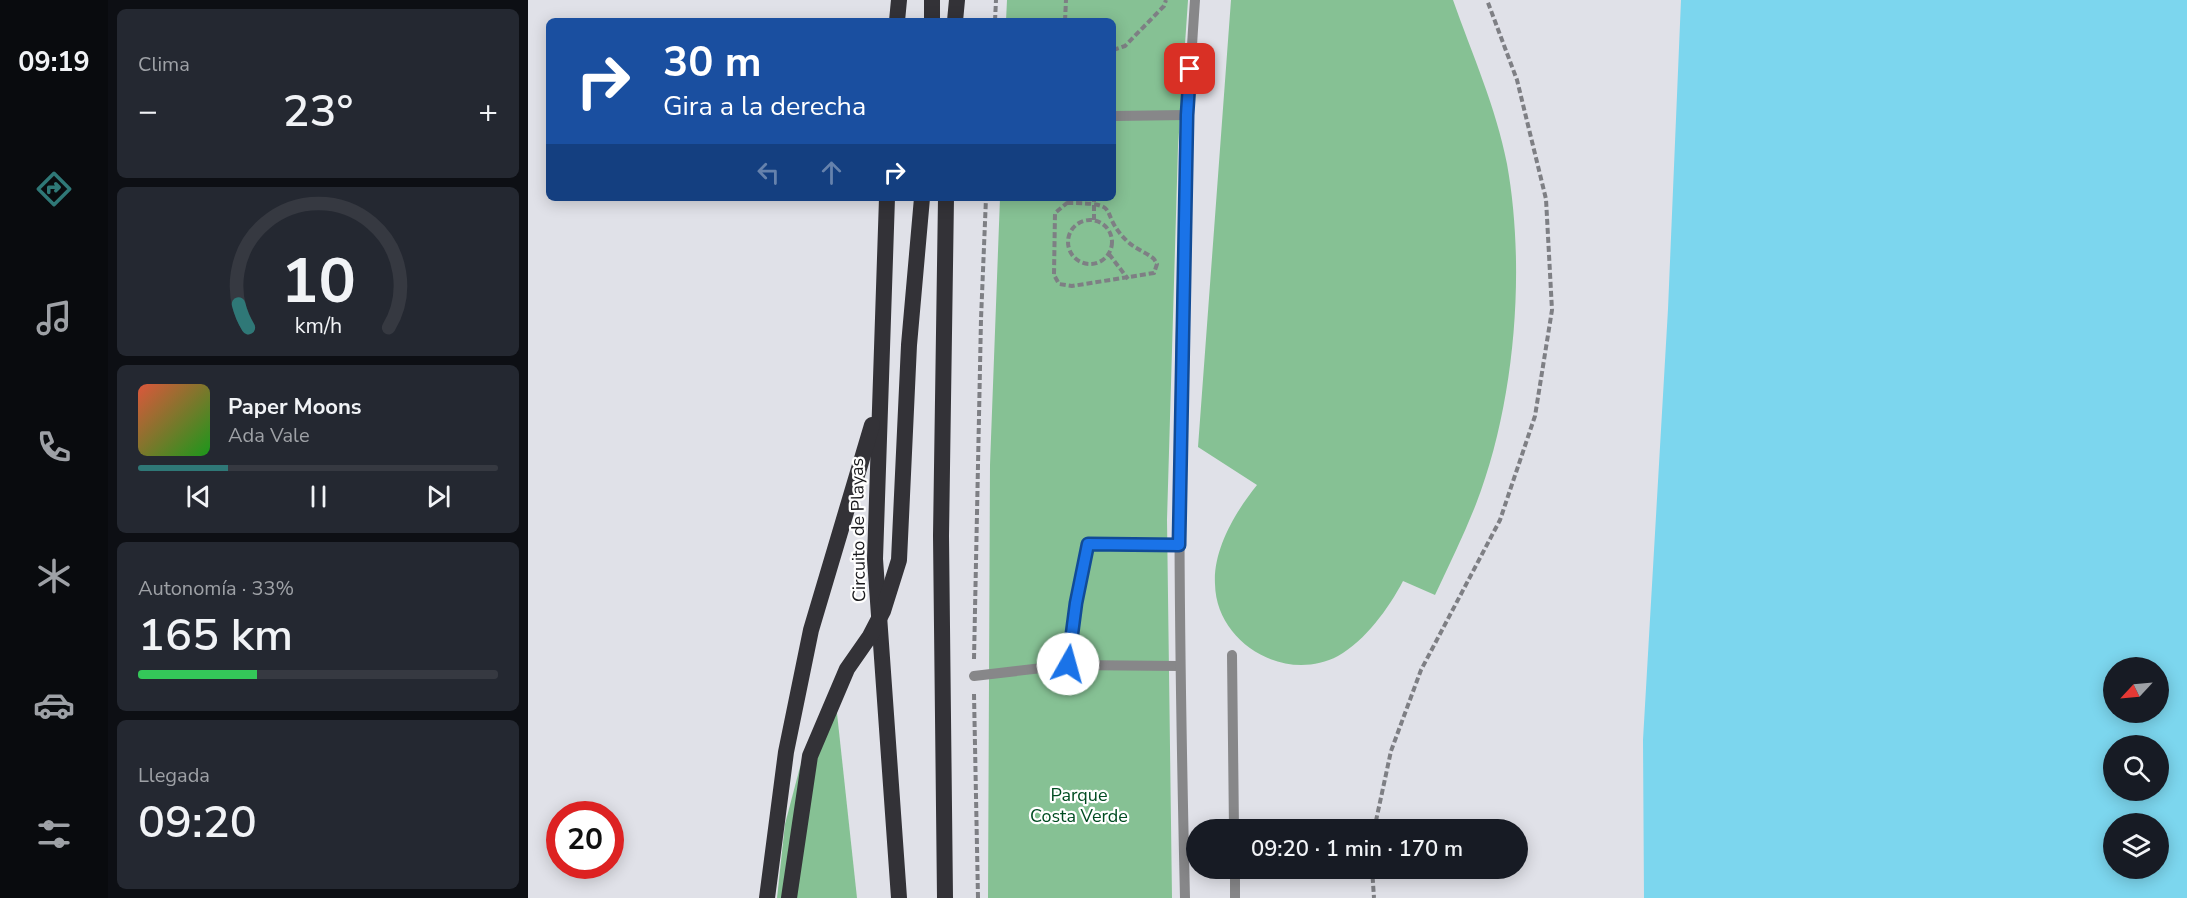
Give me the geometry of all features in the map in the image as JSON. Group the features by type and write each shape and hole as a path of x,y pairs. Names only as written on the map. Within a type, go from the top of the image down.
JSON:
{"highway":[{"path":"897,18 899,0"},
{"path":"932,0 932,18"},
{"path":"955,18 957,0"},
{"name":"Circuito de Playas","path":"887,201 878,404 875,559 899,898"},
{"path":"789,898 810,756 847,669 870,636 883,611 899,560 909,345 922,201"},
{"path":"945,898 941,536 946,201"},
{"path":"767,898 786,752 811,630 878,404"}],"lane":[{"path":"1185,898 1179,545 1187,115 1195,0"},
{"path":"1116,116 1187,115"},
{"path":"1068,664 1076,603 1088,544 1179,545"},
{"path":"1232,655 1234,819"},
{"path":"974,676 1068,664 1180,666"},
{"path":"1235,879 1235,898"}],"path":[{"path":"995,18 996,0"},
{"path":"1065,18 1066,0"},
{"path":"1116,49 1125,46 1164,6 1166,0"},
{"path":"1376,819 1391,751 1421,670 1500,519 1507,499 1534,416 1552,310 1546,200 1517,80 1487,0"},
{"path":"978,898 974,676 980,331 986,201"},
{"path":"1094,201 1094,220"},
{"path":"1094,201 1107,208 1127,241 1150,256 1157,264 1156,269 1150,275 1128,279 1065,286 1059,284 1054,275 1055,213 1067,203 1094,201"},
{"path":"1084,220 1094,220 1108,229 1112,237 1109,254 1095,264 1078,261 1072,255 1068,238 1071,230 1084,220"},
{"path":"1109,254 1128,279"},
{"path":"1373,879 1374,898"}],"green space":[{"name":"Parque Costa Verde","path":"1007,0 1188,0 1178,147 1167,520 1172,898 988,898 990,465 1000,201 1116,201 1116,18 1006,18"},
{"path":"1231,0 1453,0 1497,122 1507,164 1513,205 1516,291 1508,380 1500,423 1476,504 1435,595 1403,581 1383,613 1358,642 1338,656 1318,663 1297,665 1276,661 1257,653 1240,640 1227,624 1218,605 1215,584 1218,557 1227,531 1257,485 1198,447"},
{"path":"836,704 857,898 777,898 785,824 800,767"}],"water":[{"path":"1681,0 2187,0 2187,898 1644,898 1643,740 1668,309"}],"route":[{"path":"1068,664 1076,603 1088,544 1179,545 1187,115 1190,69"}]}
